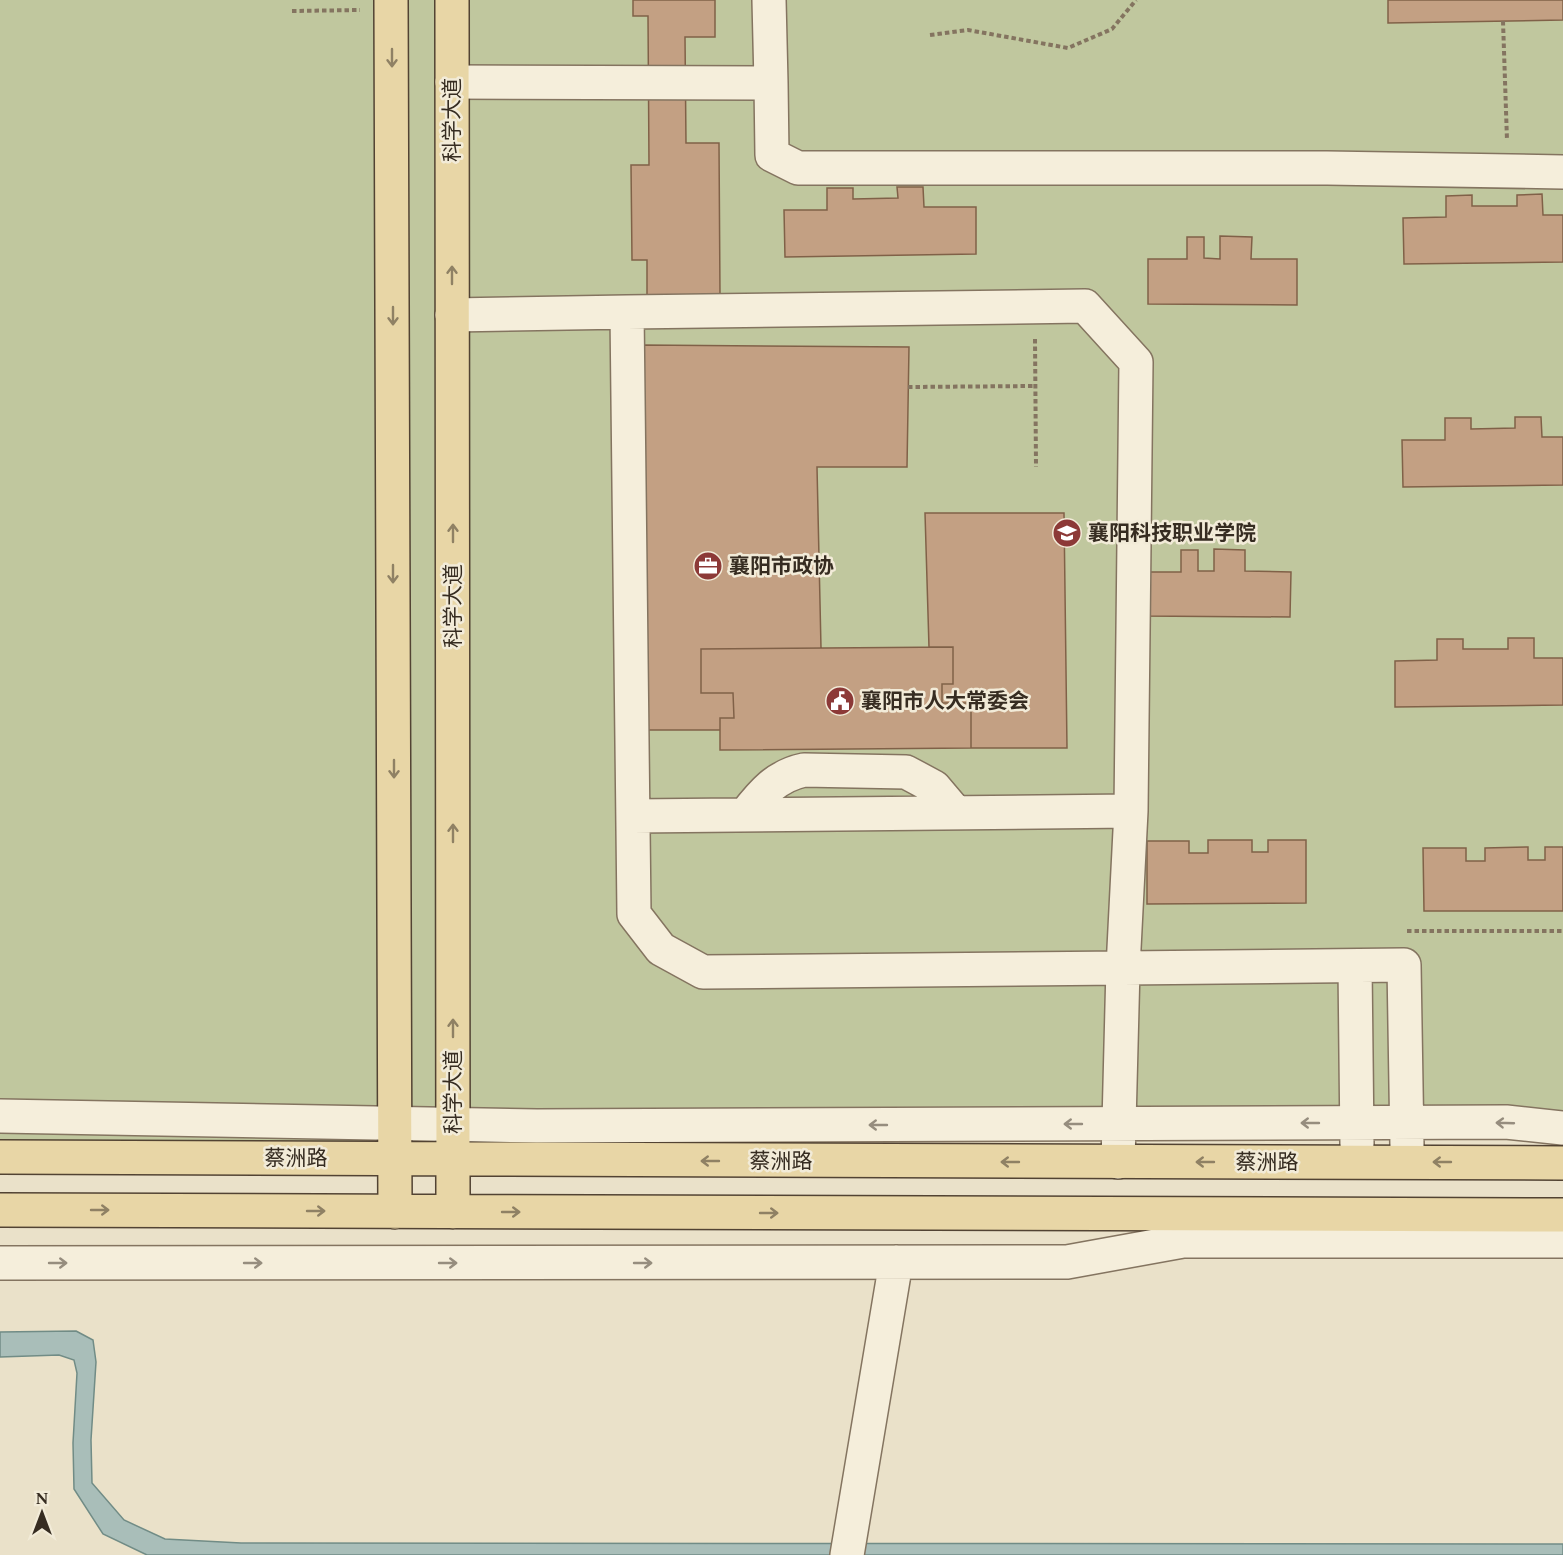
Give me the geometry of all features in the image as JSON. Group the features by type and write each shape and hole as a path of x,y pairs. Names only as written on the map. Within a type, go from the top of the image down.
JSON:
{"main road":[{"name":"科学大道","path":"452,0 453,1212"},
{"path":"392,5 395,1212"},
{"name":"蔡洲路","path":"0,1158 1563,1163"},
{"path":"0,1210 1563,1215"}],"street":[{"path":"770,0 772,155 798,168 1327,168 1563,172"},
{"path":"452,82 771,83"},
{"path":"452,315 1085,306 1136,362 1131,811 1123,968 1118,1162"},
{"path":"627,312 634,914 662,949 703,972 1404,965 1406,1162"},
{"path":"745,814 768,786 792,773 804,770 906,772 934,787 956,813"},
{"path":"633,816 1131,811"},
{"path":"1354,966 1359,1123 1356,1162"},
{"path":"0,1116 453,1124 1506,1122 1563,1128"},
{"path":"0,1263 1067,1262 1183,1241 1563,1241"},
{"path":"848,1555 896,1262"}],"path":[{"path":"930,35 968,30 1068,48 1112,29 1137,0"},
{"path":"292,11 392,5"},
{"path":"1503,21 1508,171"},
{"path":"1034,307 1036,467"},
{"path":"908,387 1036,386"},
{"path":"1404,965 1404,931 1563,931"}],"green space":[{"name":"襄阳科技职业学院","path":"0,0 1563,0 1563,1128 572,1118 573,1161 0,1158"}],"water":[{"path":"76,1331 93,1340 96,1362 91,1440 92,1483 124,1520 165,1539 241,1543 1563,1544 1563,1555 147,1555 103,1534 74,1489 73,1443 77,1373 74,1360 59,1355 0,1357 0,1332"}],"building":[{"path":"633,0 715,0 715,37 685,37 686,143 719,143 720,295 647,296 647,260 632,260 631,165 649,165 648,16 633,16"},
{"path":"1388,0 1563,0 1563,20 1388,23"},
{"path":"897,187 923,187 924,207 976,207 976,254 785,257 784,210 827,210 827,188 853,188 853,199 898,198"},
{"path":"1542,194 1543,215 1563,215 1563,262 1404,264 1403,218 1446,217 1446,196 1472,195 1472,206 1517,206 1517,195"},
{"path":"1220,236 1252,237 1251,259 1297,259 1297,305 1148,304 1148,259 1187,259 1187,237 1204,237 1204,258 1220,259"},
{"path":"642,345 909,347 907,467 817,467 821,648 701,649 701,693 733,693 734,718 720,718 720,730 644,730"},
{"path":"1515,417 1541,417 1542,437 1563,437 1563,485 1403,487 1402,440 1445,440 1445,418 1471,418 1471,429 1515,428"},
{"path":"925,513 1064,513 1067,748 971,748 971,703 942,703 942,684 953,684 953,647 929,647"},
{"path":"1214,549 1245,550 1245,571 1291,572 1290,617 1142,616 1142,572 1181,572 1181,550 1198,550 1198,571 1214,571"},
{"path":"1508,638 1534,638 1534,658 1563,658 1563,705 1395,707 1395,661 1437,660 1437,639 1463,639 1463,649 1508,649"},
{"path":"953,647 953,684 942,684 942,703 971,703 971,748 720,750 720,718 734,718 733,693 701,693 701,649"},
{"path":"1208,840 1252,840 1252,852 1268,852 1268,840 1306,840 1306,903 1147,904 1147,841 1189,841 1189,853 1208,853"},
{"path":"1528,847 1528,860 1545,860 1545,847 1563,847 1563,911 1424,911 1423,848 1466,848 1466,861 1485,861 1485,848"}],"place":[{"name":"襄阳科技职业学院","path":"1067,533"},
{"name":"襄阳市政协","path":"708,566"},
{"name":"襄阳市人大常委会","path":"840,701"}]}
